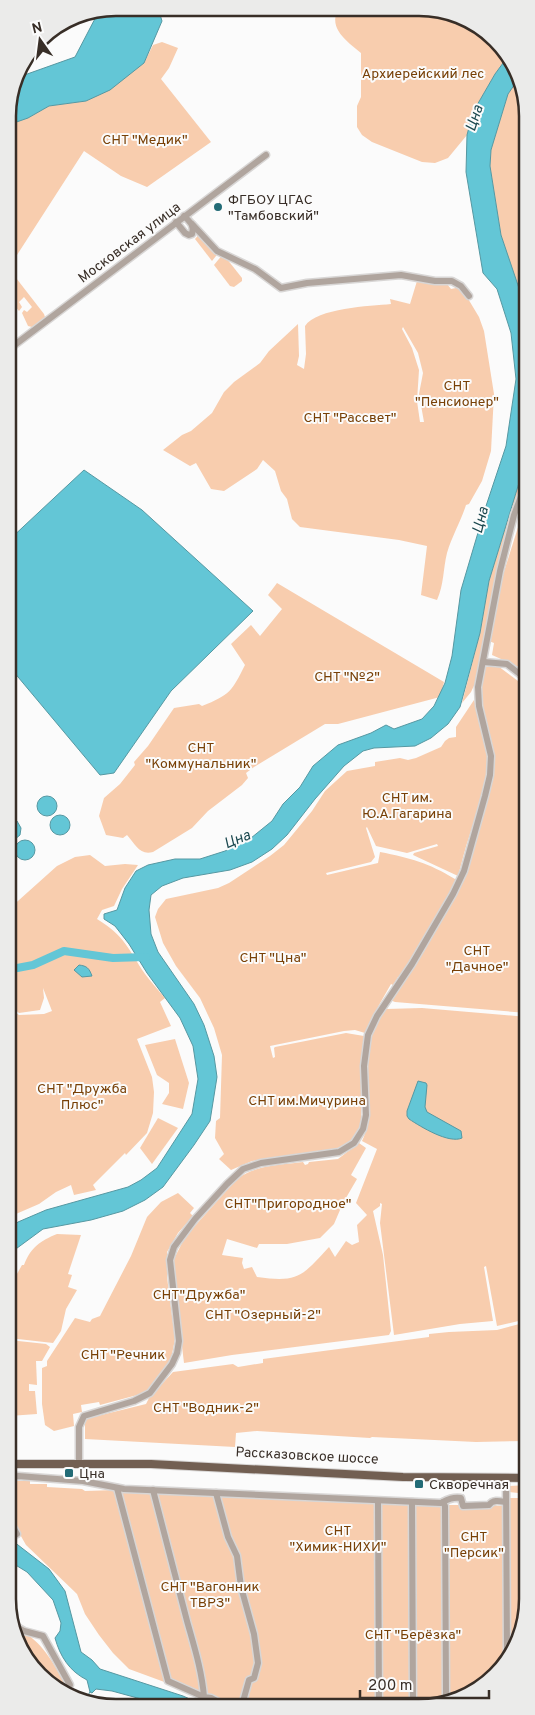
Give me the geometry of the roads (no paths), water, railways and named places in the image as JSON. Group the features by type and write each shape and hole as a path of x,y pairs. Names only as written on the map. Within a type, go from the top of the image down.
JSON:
{"main road":[{"name":"Рассказовское шоссе","path":"82,1464 165,1459 403,1473 519,1474"},
{"name":"Рассказовское шоссе","path":"16,1464 160,1464 403,1477 519,1478"}],"street":[{"name":"Московская улица","path":"16,344 266,155"},
{"path":"184,216 217,251 255,269 280,288 307,282 401,275 434,281 452,281 461,286 470,296"},
{"path":"176,222 189,235 193,231 192,224"},
{"path":"82,1464 79,1427 84,1416 145,1396 162,1379 174,1360 179,1341 170,1260 174,1248 195,1219 226,1184 243,1169 261,1163 339,1152 350,1146 361,1134 366,1115 364,1066 368,1035 377,1016 412,964 457,887 464,871 484,801 490,776 491,756 478,694 500,571 519,502"},
{"path":"484,662 507,664 519,673"},
{"path":"16,1477 83,1481 117,1488 153,1490 412,1502 443,1502 450,1498 461,1498 463,1506 489,1505 495,1501 506,1502"},
{"path":"506,1478 507,1644"},
{"path":"117,1488 168,1681 213,1699"},
{"path":"153,1490 193,1644 204,1697"},
{"path":"216,1493 228,1536 237,1556 240,1587 257,1651 258,1663 254,1678 249,1680 244,1699"},
{"path":"378,1501 380,1699"},
{"path":"412,1502 414,1699"},
{"path":"443,1502 445,1506 446,1695"},
{"path":"21,1629 42,1636 70,1685 69,1687"}],"water":[{"path":"117,16 160,16 162,21 144,63 110,90 86,101 49,106 28,118 16,122 18,97 26,74 53,65 65,65 65,61 75,57 95,19"},
{"path":"503,63 514,86 508,94 491,150 490,166 501,235 519,288 519,483 489,581 480,633 460,707 448,724 431,738 415,746 374,748 363,751 344,766 287,835 272,849 252,862 230,870 183,878 162,886 151,895 149,910 151,934 158,952 194,1004 204,1025 214,1056 217,1077 210,1121 163,1187 145,1200 123,1211 91,1220 43,1229 16,1249 16,1224 18,1222 46,1210 128,1187 157,1168 192,1114 198,1079 193,1046 180,1018 147,973 129,944 115,926 104,919 104,914 117,910 125,888 136,871 148,865 175,859 200,859 225,851 251,838 272,821 283,804 300,787 313,766 338,745 371,733 386,725 394,729 422,719 434,706 445,683 452,656 461,590 506,446 516,379 511,333 497,289 483,273 466,172 467,135 473,112"},
{"path":"84,470 142,510 253,611 171,691 114,773 100,775 16,675 16,534"},
{"path":"47,796 54,799 57,806 54,813 47,816 40,813 37,806 40,799"},
{"path":"60,815 67,818 70,825 67,832 60,835 53,832 50,825 53,818"},
{"path":"16,821 21,828 20,835 16,838"},
{"path":"21,841 29,841 34,846 34,854 29,859 21,859 16,854 16,846"},
{"path":"79,965 87,968 92,976 82,977 74,970"},
{"path":"418,1081 427,1085 425,1107 427,1112 461,1131 462,1138 450,1139 443,1137 409,1119 407,1111"},
{"path":"16,1543 49,1569 65,1591 81,1652 100,1669 190,1699 141,1699 112,1691 96,1689 92,1693 90,1692 87,1680 70,1668 60,1651 55,1638 60,1631 61,1623 53,1600 27,1572 16,1565"}],"waterway":[{"path":"16,968 33,965 64,951 113,958 146,957"}],"place":[{"name":"ФГБОУ ЦГАС \"Тамбовский\"","path":"218,207"},
{"name":"Цна","path":"69,1473"},
{"name":"Скворечная","path":"419,1484"}],"park label":[{"name":"Архиерейский лес","path":"423,73"},
{"name":"СНТ \"Медик\"","path":"145,139"},
{"name":"СНТ \"Пенсионер\"","path":"457,394"},
{"name":"СНТ \"Рассвет\"","path":"350,417"},
{"name":"СНТ \"№2\"","path":"347,676"},
{"name":"СНТ \"Коммунальник\"","path":"201,756"},
{"name":"СНТ им. Ю.А.Гагарина","path":"407,806"},
{"name":"СНТ \"Цна\"","path":"273,957"},
{"name":"СНТ \"Дачное\"","path":"477,958"},
{"name":"СНТ \"Дружба Плюс\"","path":"82,1096"},
{"name":"СНТ им.Мичурина","path":"307,1100"},
{"name":"СНТ\"Пригородное\"","path":"288,1203"},
{"name":"СНТ\"Дружба\"","path":"199,1294"},
{"name":"СНТ \"Озерный-2\"","path":"263,1314"},
{"name":"СНТ \"Речник","path":"123,1354"},
{"name":"СНТ \"Водник-2\"","path":"206,1407"},
{"name":"СНТ \"Химик-НИХИ\"","path":"338,1538"},
{"name":"СНТ \"Персик\"","path":"474,1544"},
{"name":"СНТ \"Вагонник ТВРЗ\"","path":"210,1594"},
{"name":"СНТ \"Берёзка\"","path":"413,1634"}]}
